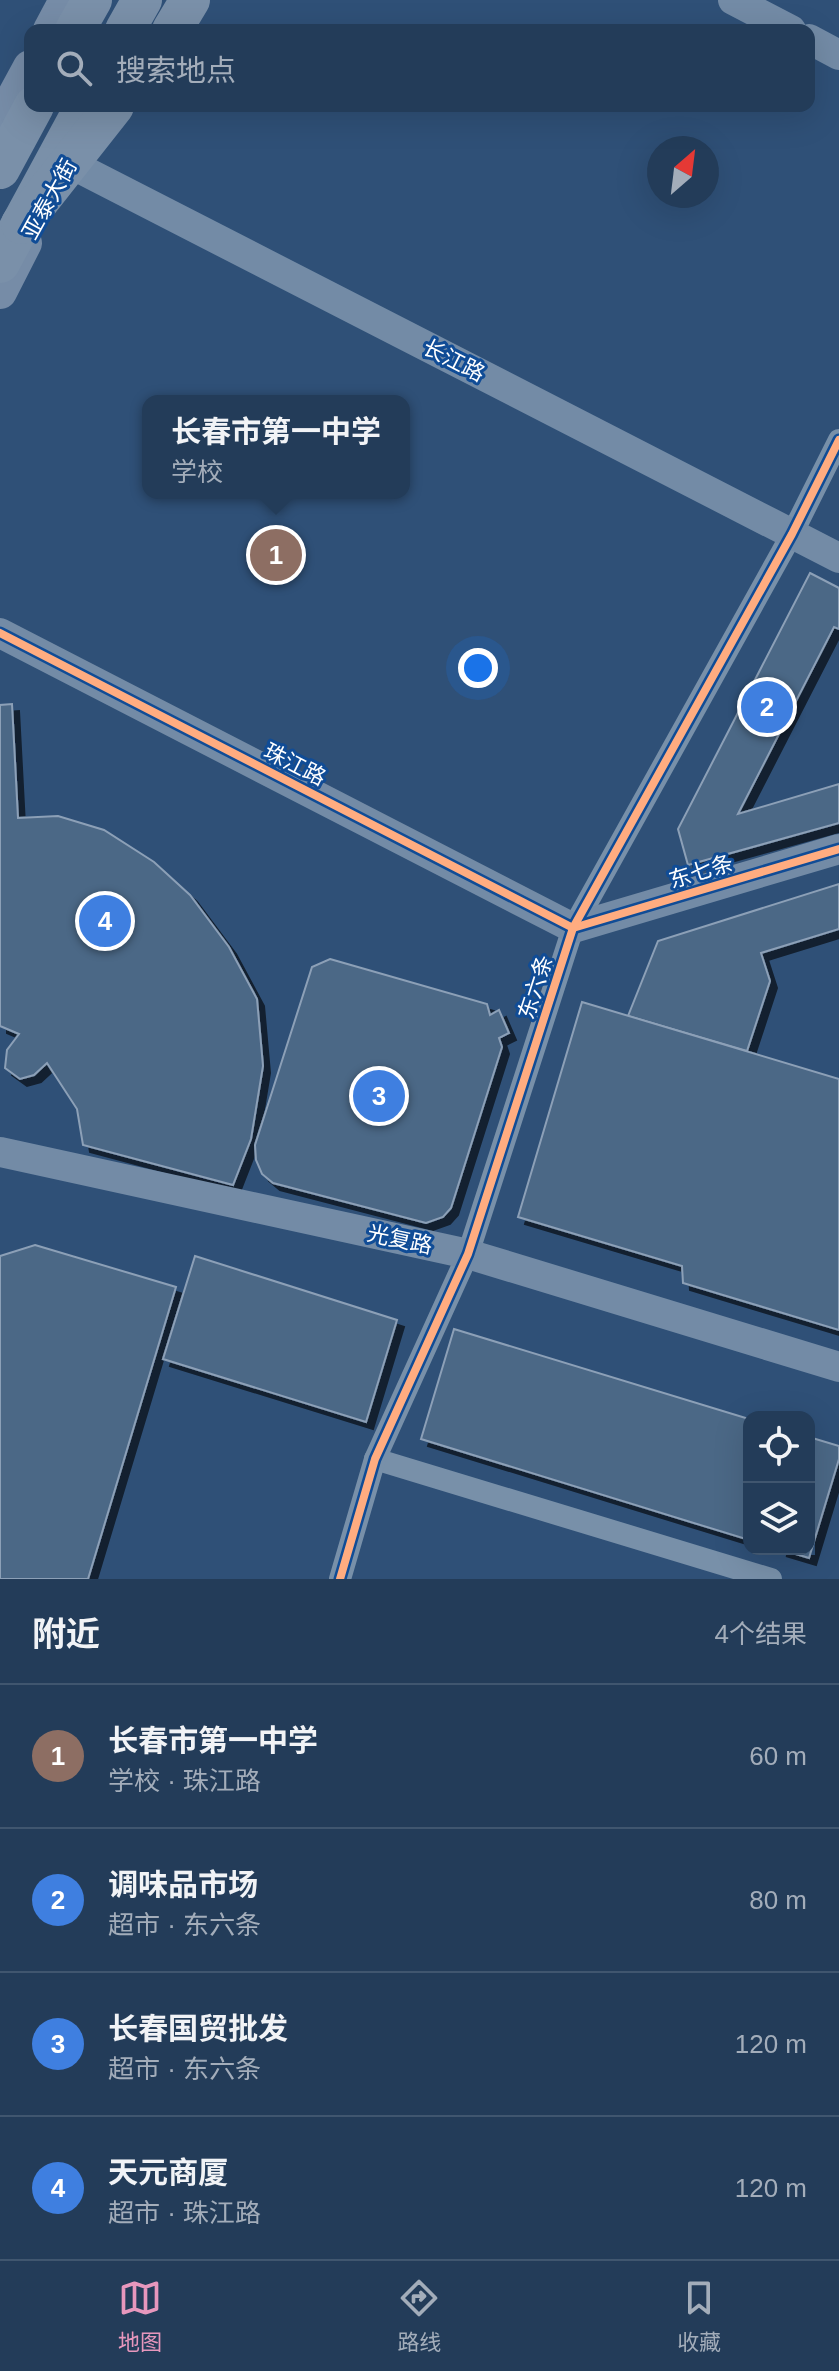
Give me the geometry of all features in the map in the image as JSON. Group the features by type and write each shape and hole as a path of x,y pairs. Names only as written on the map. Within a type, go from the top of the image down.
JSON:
{"highway":[{"path":"78,24 92,0"},
{"path":"128,24 142,0"},
{"path":"176,24 190,0"},
{"path":"0,169 31,112"},
{"path":"0,263 82,112"},
{"path":"21,224 109,112"}],"main road":[{"path":"53,24 66,0"},
{"path":"144,24 157,0"},
{"path":"0,122 24,78"},
{"name":"亚泰大街","path":"0,292 97,112"}],"street":[{"path":"733,0 779,24"},
{"path":"815,42 839,55"},
{"name":"长江路","path":"69,163 839,558"},
{"name":"东六条","path":"340,1579 375,1459 468,1254 573,928 792,534 839,440"},
{"name":"珠江路","path":"0,633 573,928"},
{"name":"东七条","path":"573,928 839,849"},
{"name":"光复路","path":"0,1152 468,1254 839,1367"},
{"path":"375,1459 771,1579"}],"building":[{"path":"810,573 839,588 839,629 834,627 738,814 839,784 839,823 688,865 678,829"},
{"path":"12,704 18,818 58,816 104,830 154,862 190,895 229,947 257,999 263,1066 251,1139 233,1185 83,1145 77,1109 47,1063 34,1075 20,1079 5,1068 7,1050 19,1034 0,1026 0,705"},
{"path":"839,884 839,929 761,953 770,981 747,1051 628,1016 658,941"},
{"path":"330,959 487,1004 490,1015 499,1010 509,1033 499,1038 502,1047 451,1208 443,1217 426,1223 273,1183 262,1174 256,1160 255,1145 312,967"},
{"path":"582,1002 839,1079 839,1330 683,1283 682,1266 518,1217"},
{"path":"35,1245 176,1287 88,1579 0,1579 0,1256"},
{"path":"195,1256 397,1320 366,1422 163,1359"},
{"path":"454,1329 743,1417 743,1538 421,1439"},
{"path":"815,1439 839,1446 839,1459 815,1538"}],"cycle path":[{"path":"340,1579 375,1459 468,1254 573,928 792,534 839,440"},
{"path":"0,633 573,928 839,849"}],"place":[{"name":"长春市第一中学","path":"276,555"},
{"name":"调味品市场","path":"767,707"},
{"name":"天元商厦","path":"105,921"},
{"name":"长春国贸批发","path":"379,1096"}]}
